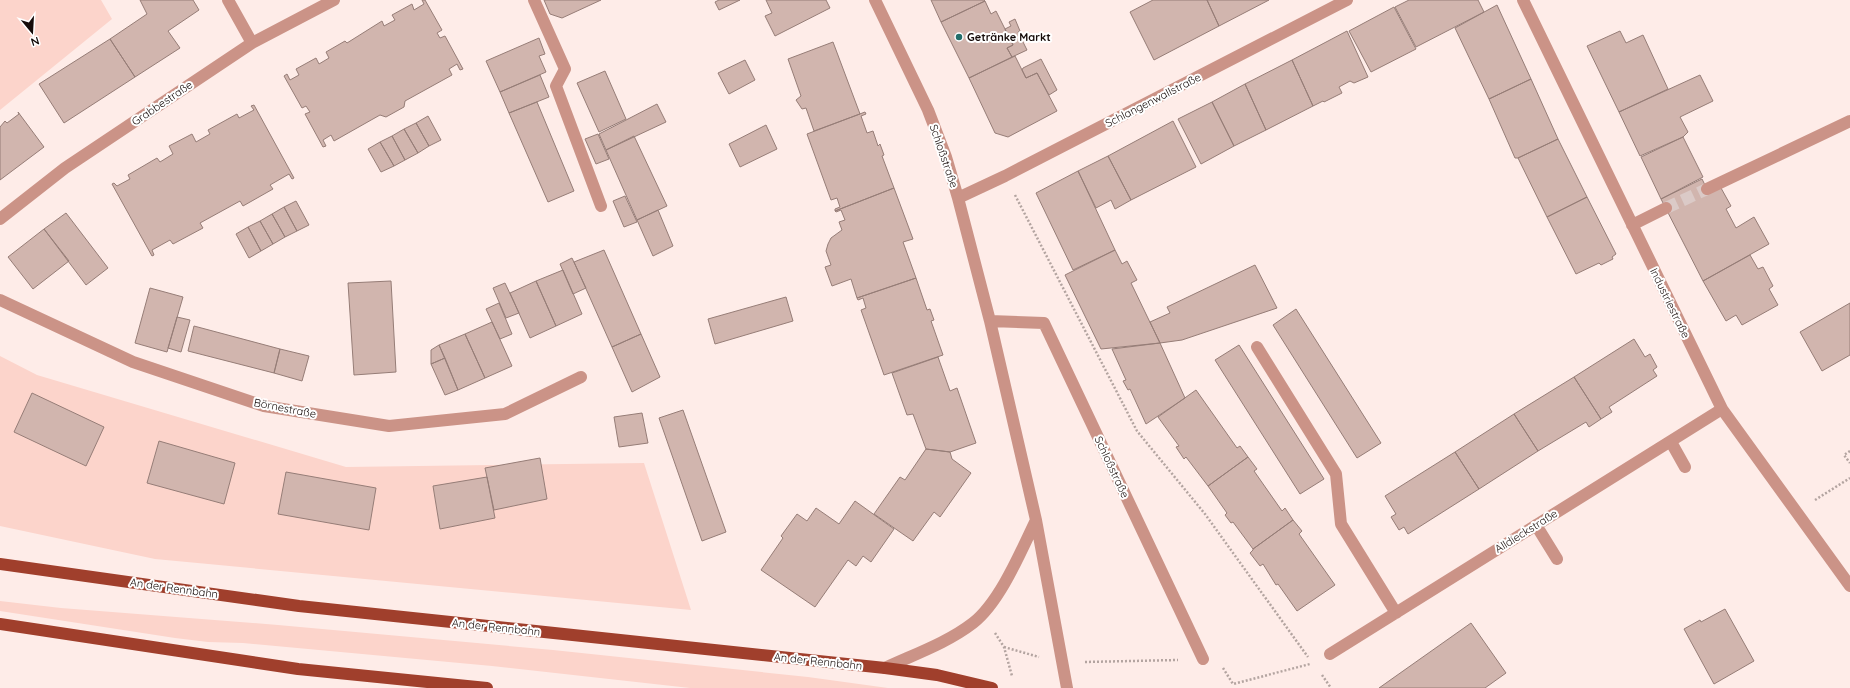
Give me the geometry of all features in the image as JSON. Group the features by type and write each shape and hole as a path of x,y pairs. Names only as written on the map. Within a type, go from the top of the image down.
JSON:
{"main road":[{"name":"An der Rennbahn","path":"0,564 299,606 886,668 937,675 992,688"},
{"path":"0,624 298,669 487,688"}],"street":[{"path":"228,0 252,43"},
{"name":"Grabbestraße","path":"0,219 65,168 252,43 334,0"},
{"path":"534,0 565,69 556,86 601,206"},
{"name":"Schloßstraße","path":"875,0 928,110 946,157 958,198 990,321 1036,520 1067,688"},
{"name":"Schlangenwallstraße","path":"958,198 1005,176 1346,0"},
{"name":"Industriestraße","path":"1523,0 1722,408 1850,586"},
{"path":"1707,189 1850,121"},
{"path":"1632,225 1666,208"},
{"name":"Börnestraße","path":"0,300 133,362 264,406 389,426 505,414 581,377"},
{"name":"Schloßstraße","path":"990,321 1044,323 1203,659"},
{"path":"1257,347 1336,474 1341,524 1396,613"},
{"name":"Alldieckstraße","path":"1330,654 1671,442 1722,408"},
{"path":"1671,442 1685,467"},
{"path":"886,668 948,639 973,623 982,615 1008,579 1036,520"},
{"path":"1536,525 1557,559"}],"path":[{"path":"1004,647 1062,663 1203,659 1215,656 1233,684 1313,664 1205,514 1137,431 1005,176"},
{"path":"1850,451 1844,455 1850,463"},
{"path":"1797,512 1850,478"},
{"path":"982,615 1004,647 1014,681"}],"shaded area":[{"path":"0,0 101,0 112,19 0,110"},
{"path":"0,356 37,375 346,467 644,463 691,610 155,559 0,526"},
{"path":"0,601 61,608 278,625 553,650 808,677 888,688 690,688 492,666 243,643 208,642 0,611"}],"building":[{"path":"140,0 193,0 199,10 168,31 180,48 135,77 110,39 147,14"},
{"path":"422,0 425,0 442,30 437,33 440,38 445,36 463,69 460,70 457,64 449,69 452,75 405,101 404,107 386,117 380,115 334,141 331,135 323,140 326,146 323,147 305,114 310,112 306,106 302,108 284,76 287,74 290,80 299,75 296,69 316,58 319,64 329,58 326,52 345,41 347,43 382,21 384,26 395,20 392,15 412,4 414,10 424,4"},
{"path":"544,0 601,0 562,18 550,14"},
{"path":"719,0 740,0 719,10 715,2"},
{"path":"766,0 826,0 830,8 775,36 765,16 772,13"},
{"path":"931,0 984,0 985,1 941,22"},
{"path":"1153,0 1207,0 1219,26 1154,60 1130,12"},
{"path":"1207,0 1269,0 1219,26"},
{"path":"1409,0 1478,0 1484,12 1416,47 1395,7"},
{"path":"985,1 991,14 996,11 1013,45 1007,48 1012,57 969,78 941,22"},
{"path":"1497,5 1531,79 1489,99 1455,28"},
{"path":"1394,7 1416,49 1371,72 1349,31"},
{"path":"1015,19 1020,31 1018,32 1027,50 1012,57 1007,48 1013,45 1005,29 1011,26 1009,22"},
{"path":"1347,31 1368,77 1354,83 1350,81 1339,87 1342,93 1313,106 1292,60"},
{"path":"1620,31 1626,43 1643,35 1668,89 1619,112 1587,46"},
{"path":"539,38 545,54 539,56 546,72 500,92 486,61"},
{"path":"110,39 135,77 64,123 39,84"},
{"path":"833,42 860,114 814,131 806,108 802,109 796,100 801,96 788,59"},
{"path":"1015,56 1026,78 1037,73 1057,111 1008,137 995,133 969,78"},
{"path":"1041,59 1057,90 1049,95 1037,73 1026,78 1022,70 1023,68"},
{"path":"745,60 755,80 729,94 718,73"},
{"path":"1292,60 1313,106 1266,130 1245,84"},
{"path":"605,71 626,119 599,132 577,83"},
{"path":"540,75 549,97 509,113 500,92"},
{"path":"1700,75 1713,101 1680,117 1688,132 1683,137 1640,156 1619,112"},
{"path":"1531,79 1558,139 1518,158 1515,158 1489,99"},
{"path":"1245,84 1266,130 1234,146 1212,102"},
{"path":"537,102 574,191 548,202 509,113"},
{"path":"1212,102 1234,146 1201,164 1178,119"},
{"path":"657,104 666,122 606,150 599,134"},
{"path":"254,105 294,178 292,179 289,174 270,185 273,189 243,206 240,201 200,223 203,228 173,244 170,240 152,250 154,255 152,256 112,184 114,183 117,186 130,179 128,175 157,158 160,162 173,154 169,146 192,134 196,142 210,134 208,130 237,114 239,118 254,110 251,106"},
{"path":"18,112 44,147 0,180 0,127 5,121 7,123 19,114"},
{"path":"865,112 866,114 861,116 867,133 873,131 878,146 880,144 884,155 882,156 894,188 835,211 835,209 840,207 837,198 831,200 807,134"},
{"path":"428,116 441,140 429,146 416,123"},
{"path":"1173,121 1196,167 1131,200 1108,156"},
{"path":"416,123 429,146 418,153 404,129"},
{"path":"766,125 777,149 740,167 729,144"},
{"path":"404,129 418,153 405,160 392,136"},
{"path":"598,134 609,159 596,164 585,139"},
{"path":"392,136 405,160 394,166 380,142"},
{"path":"634,136 667,206 637,220 606,150"},
{"path":"1683,137 1703,177 1661,199 1641,157"},
{"path":"1558,139 1587,197 1547,217 1518,158"},
{"path":"380,142 394,166 381,172 368,149"},
{"path":"1108,156 1131,200 1115,209 1111,200 1096,208 1078,171"},
{"path":"1078,171 1115,250 1073,270 1036,193"},
{"path":"1702,179 1707,189 1721,188 1731,206 1726,209 1736,228 1754,217 1769,244 1703,281 1661,199"},
{"path":"894,188 913,239 903,242 916,278 857,298 851,279 832,286 825,267 831,265 826,251 828,244 831,238 842,230 839,222 845,220 841,210 835,211"},
{"path":"625,196 637,222 624,227 613,201"},
{"path":"1587,197 1616,254 1612,257 1613,259 1601,265 1599,263 1576,274 1547,217"},
{"path":"296,201 309,225 297,231 284,207"},
{"path":"284,207 297,231 285,237 272,214"},
{"path":"658,210 673,246 653,256 637,220"},
{"path":"66,213 108,268 86,285 44,229"},
{"path":"272,214 285,237 273,244 260,221"},
{"path":"260,221 273,244 261,251 248,227"},
{"path":"248,227 261,251 249,258 236,234"},
{"path":"44,229 69,261 33,289 8,257"},
{"path":"604,250 641,334 612,347 574,262"},
{"path":"1115,250 1122,264 1127,261 1137,280 1131,283 1160,343 1101,349 1065,275"},
{"path":"1750,255 1758,269 1763,267 1773,286 1769,289 1778,305 1742,325 1736,315 1726,321 1703,281"},
{"path":"572,258 586,288 573,294 560,264"},
{"path":"1255,265 1277,308 1182,340 1160,343 1150,322 1170,313 1167,307"},
{"path":"563,270 582,314 556,326 536,281"},
{"path":"916,278 927,310 930,309 934,320 931,321 943,355 884,375 861,310 866,308 863,298 858,300 857,298"},
{"path":"391,281 396,372 354,375 348,283"},
{"path":"536,281 556,326 530,338 510,293"},
{"path":"505,283 519,313 506,318 493,288"},
{"path":"150,288 183,297 167,352 135,343"},
{"path":"786,297 793,321 715,344 708,319"},
{"path":"499,303 512,334 500,339 486,309"},
{"path":"1850,303 1850,355 1822,371 1800,332"},
{"path":"1296,309 1381,443 1357,458 1273,325"},
{"path":"177,317 190,320 181,352 168,348"},
{"path":"492,322 512,366 485,378 465,334"},
{"path":"194,326 280,349 274,373 188,351"},
{"path":"465,334 485,378 458,390 439,345"},
{"path":"641,334 660,377 632,392 612,347"},
{"path":"1634,339 1645,357 1650,354 1657,367 1653,370 1657,376 1609,407 1612,412 1601,419 1574,377"},
{"path":"1160,343 1185,398 1146,424 1130,389 1128,390 1123,381 1126,380 1112,349"},
{"path":"439,345 445,358 431,364 431,350"},
{"path":"1239,345 1324,479 1300,494 1215,360"},
{"path":"280,349 309,356 302,381 274,373"},
{"path":"938,357 950,391 957,388 976,443 950,452 926,449 913,414 907,415 892,373"},
{"path":"445,358 458,390 445,395 431,364"},
{"path":"1574,377 1601,419 1589,427 1586,422 1538,451 1514,414"},
{"path":"1196,390 1237,448 1240,446 1248,457 1208,486 1186,457 1184,459 1176,447 1179,446 1158,417"},
{"path":"32,393 104,427 86,466 14,432"},
{"path":"683,410 726,532 702,541 659,418"},
{"path":"642,413 648,443 619,447 614,417"},
{"path":"1514,414 1538,451 1479,489 1455,452"},
{"path":"159,441 235,463 224,504 147,483"},
{"path":"926,449 950,452 952,459 971,473 940,517 934,512 913,541 874,514 900,477 905,480"},
{"path":"1455,452 1479,489 1408,534 1404,527 1399,530 1391,517 1396,514 1385,496"},
{"path":"1248,457 1257,469 1254,471 1282,511 1285,508 1293,520 1253,549 1233,522 1231,523 1225,515 1227,513 1208,486"},
{"path":"540,458 547,499 494,510 485,468"},
{"path":"286,472 376,488 369,530 278,514"},
{"path":"487,477 495,518 440,529 433,486"},
{"path":"855,501 894,529 871,562 863,556 856,566 848,560 815,607 761,570 783,538 781,536 797,514 807,521 816,508 839,524"},
{"path":"1293,520 1302,531 1299,534 1335,585 1297,611 1278,584 1276,585 1263,564 1260,566 1250,553 1253,549"},
{"path":"1725,609 1754,661 1714,684 1684,629"},
{"path":"1471,623 1506,673 1485,688 1379,688"}],"tunnel":[{"path":"1666,208 1707,189"}],"place":[{"name":"Getränke Markt","path":"959,37"}]}
